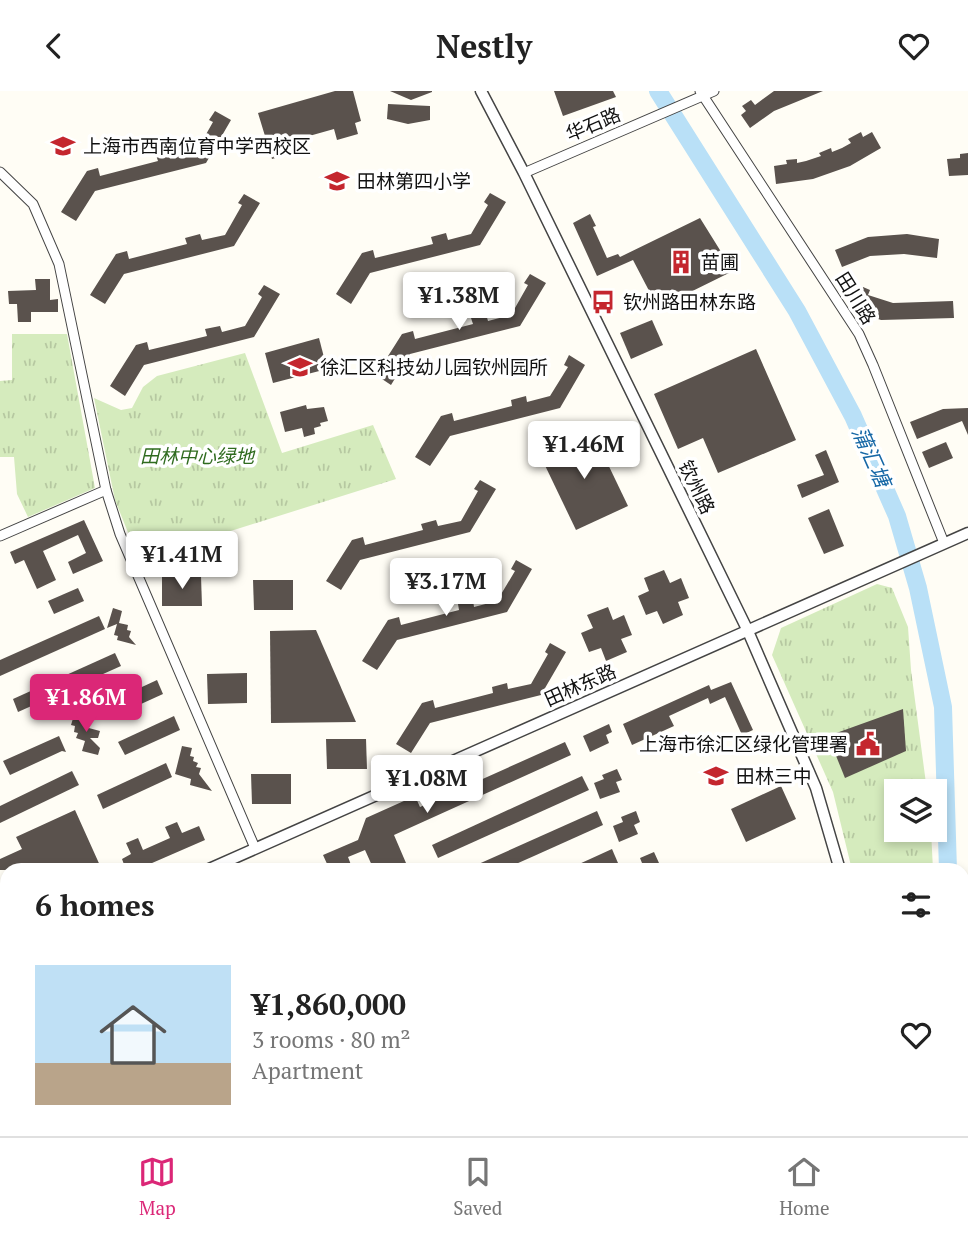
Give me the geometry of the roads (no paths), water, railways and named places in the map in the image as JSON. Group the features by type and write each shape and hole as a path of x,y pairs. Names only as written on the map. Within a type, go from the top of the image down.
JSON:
{"street":[{"name":"钦州路","path":"481,91 524,173 747,629 816,788 838,863"},
{"name":"华石路","path":"524,173 648,120 701,94 714,91"},
{"name":"田川路","path":"701,94 859,334 873,365 939,545"},
{"path":"0,172 33,204 59,264 106,490 120,534 255,848"},
{"path":"0,536 106,490"},
{"name":"田林东路","path":"222,863 968,533"}],"waterway":[{"name":"蒲汇塘","path":"658,91 797,311 853,416 897,516 918,588 943,707 948,863"}],"place":[{"name":"上海市西南位育中学西校区","path":"63,146"},
{"name":"田林第四小学","path":"337,181"},
{"name":"苗圃","path":"681,262"},
{"name":"钦州路田林东路","path":"603,302"},
{"name":"徐汇区科技幼儿园钦州园所","path":"300,367"},
{"name":"上海市徐汇区绿化管理署","path":"868,744"},
{"name":"田林三中","path":"716,776"}],"park label":[{"name":"田林中心绿地","path":"197,456"}]}
